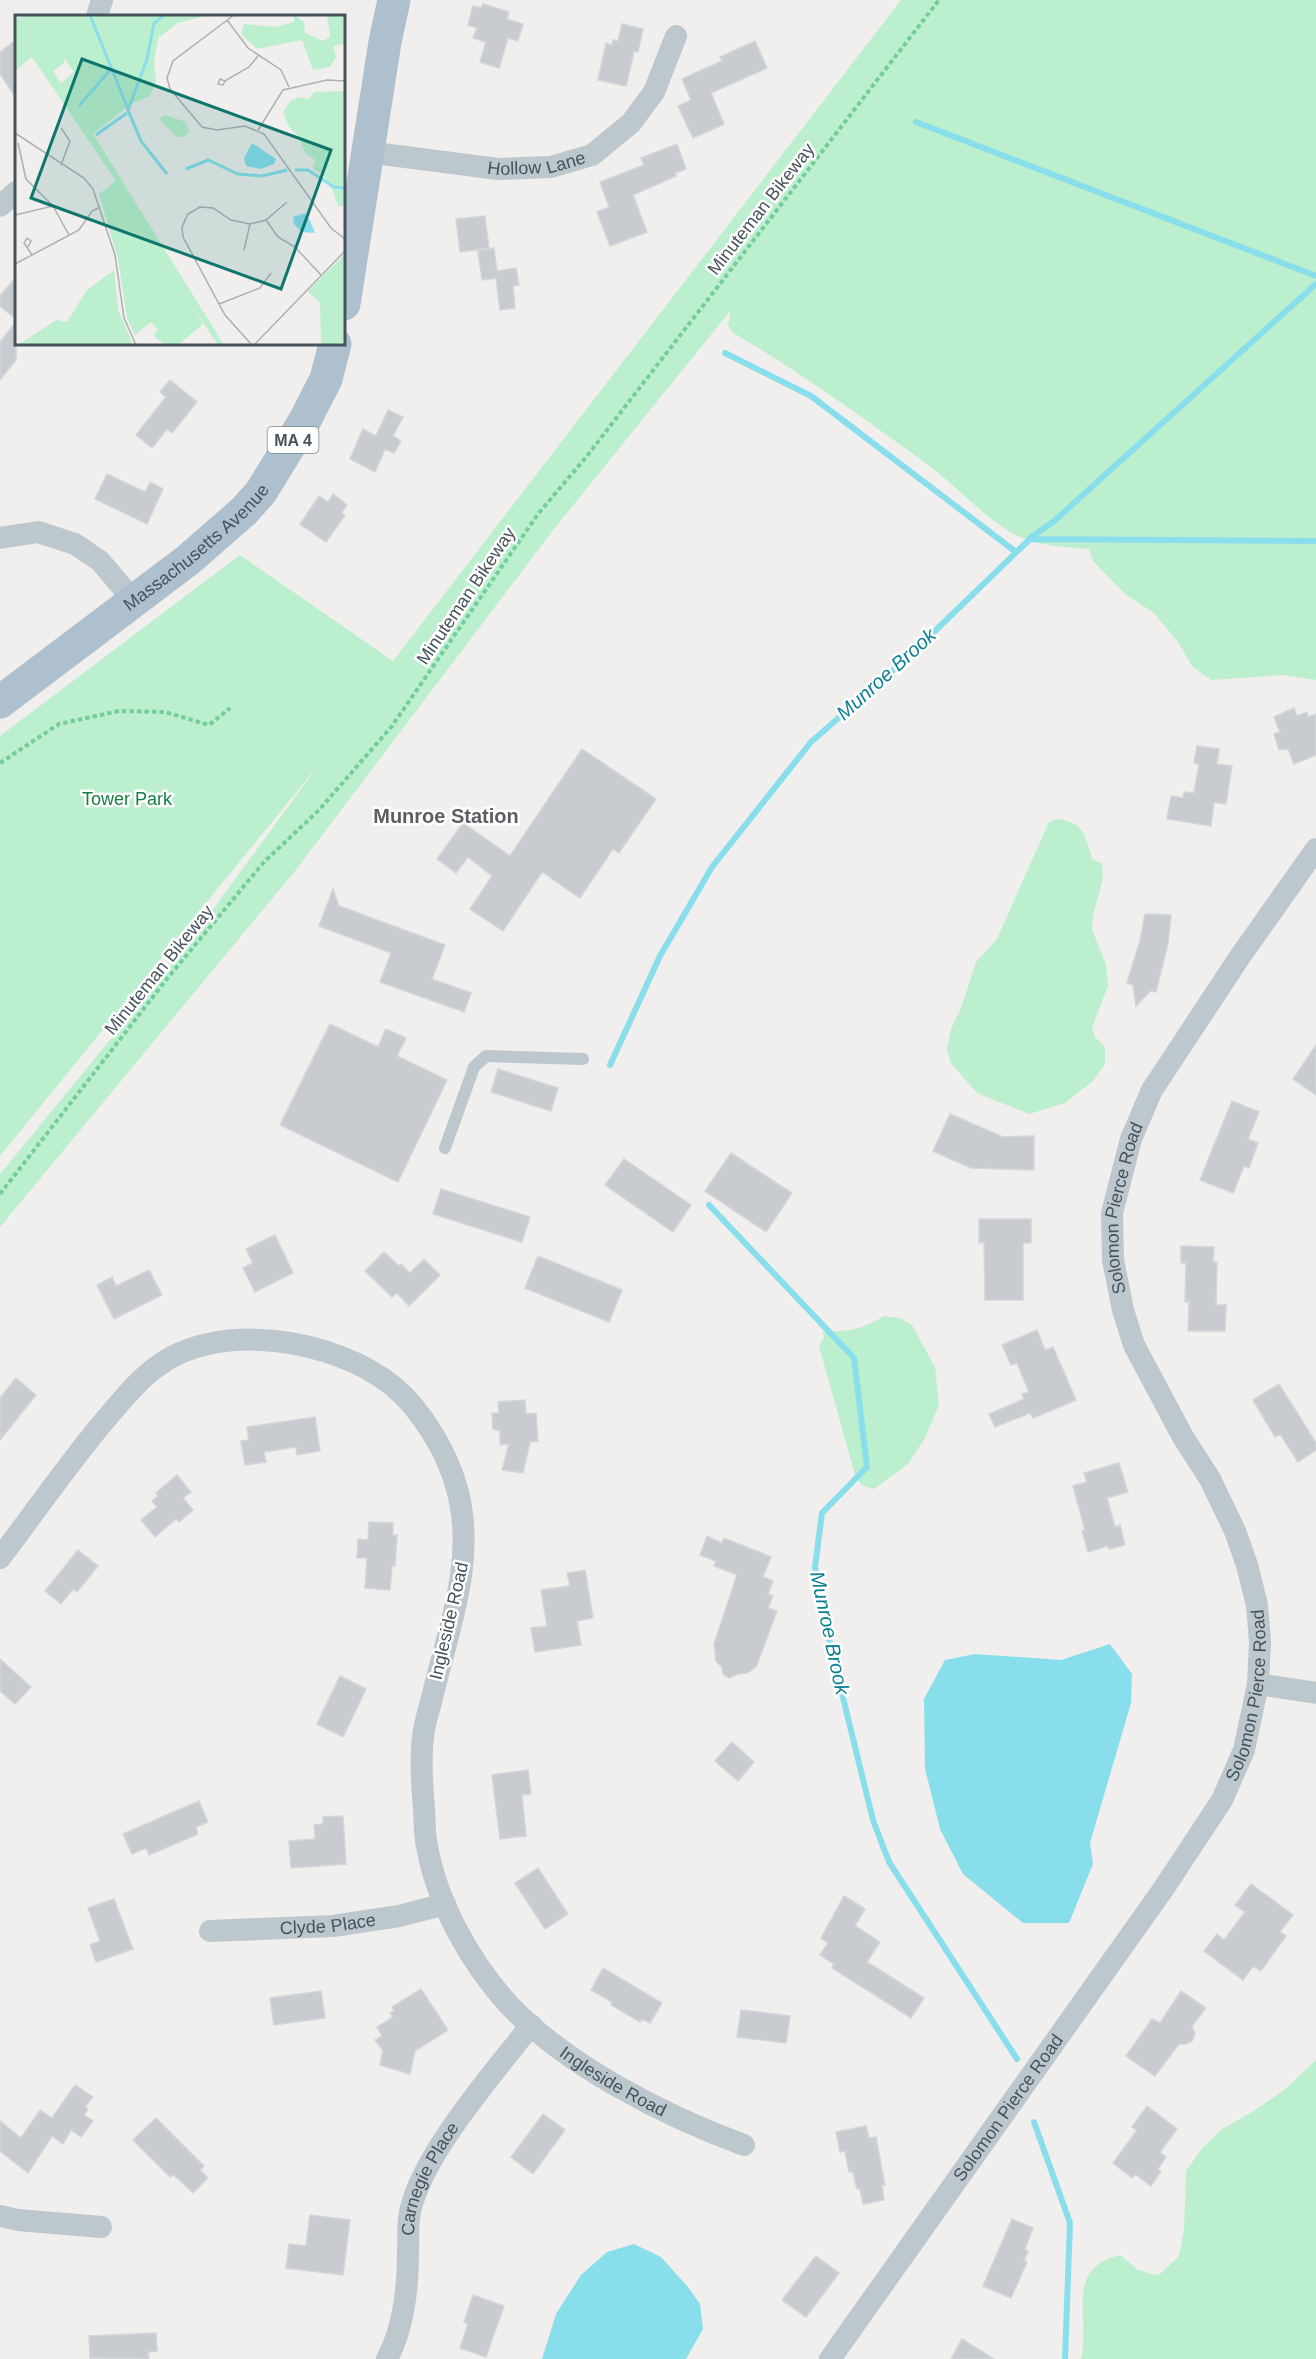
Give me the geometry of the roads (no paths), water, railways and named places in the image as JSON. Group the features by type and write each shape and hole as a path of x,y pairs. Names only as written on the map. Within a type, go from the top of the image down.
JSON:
{"main road":[{"path":"345,297 385,42 394,0"},
{"name":"Massachusetts Avenue","path":"0,702 134,601 230,524 261,492 304,422 326,379 335,345"}],"street":[{"path":"97,15 102,0"},
{"name":"Hollow Lane","path":"367,152 498,169 551,168 592,155 631,123 654,92 676,36"},
{"path":"0,206 15,193"},
{"path":"0,538 38,532 75,544 100,561 134,601"},
{"name":"Solomon Pierce Road","path":"830,2359 1164,1888 1222,1800 1244,1750 1258,1684 1260,1642 1257,1605 1248,1565 1210,1479 1183,1437 1134,1345 1123,1310 1113,1260 1112,1213 1131,1139 1152,1090 1239,958 1316,849"},
{"name":"Ingleside Road","path":"0,1558 88,1441 134,1387 158,1365 185,1352 214,1343 246,1340 277,1342 340,1355 371,1371 396,1389 434,1437 455,1482 464,1520 465,1550 462,1580 423,1737 422,1789 426,1845 445,1904 460,1935 482,1969 508,2004 531,2025 576,2060 634,2096 703,2130 744,2145"},
{"path":"1258,1684 1316,1693"},
{"name":"Clyde Place","path":"210,1931 333,1926 399,1916 445,1904"},
{"name":"Carnegie Place","path":"387,2359 404,2311 409,2213 422,2175 456,2124 531,2025"},
{"path":"0,2216 18,2220 101,2227"}],"lane":[{"path":"445,1148 474,1067 486,1056 583,1059"}],"water":[{"path":"1110,1644 1132,1674 1131,1703 1090,1843 1093,1864 1069,1923 1023,1923 963,1874 940,1829 925,1769 924,1699 945,1660 975,1654 1061,1660"},
{"path":"634,2244 661,2257 700,2304 703,2329 686,2359 542,2359 556,2314 581,2275 607,2252"}],"waterway":[{"path":"916,122 1316,276"},
{"path":"1030,538 1053,522 1316,284"},
{"path":"725,353 811,396 1016,552"},
{"name":"Munroe Brook","path":"610,1065 660,956 712,867 811,742 906,659 1030,539 1316,541"},
{"name":"Munroe Brook","path":"709,1205 854,1358 867,1467 822,1513 815,1567 832,1653 873,1820 889,1862 1017,2059"},
{"name":"Munroe Brook","path":"1034,2122 1070,2223 1065,2359"}],"district":[{"name":"Munroe Station","path":"446,816"}],"park label":[{"name":"Tower Park","path":"127,799"}]}
